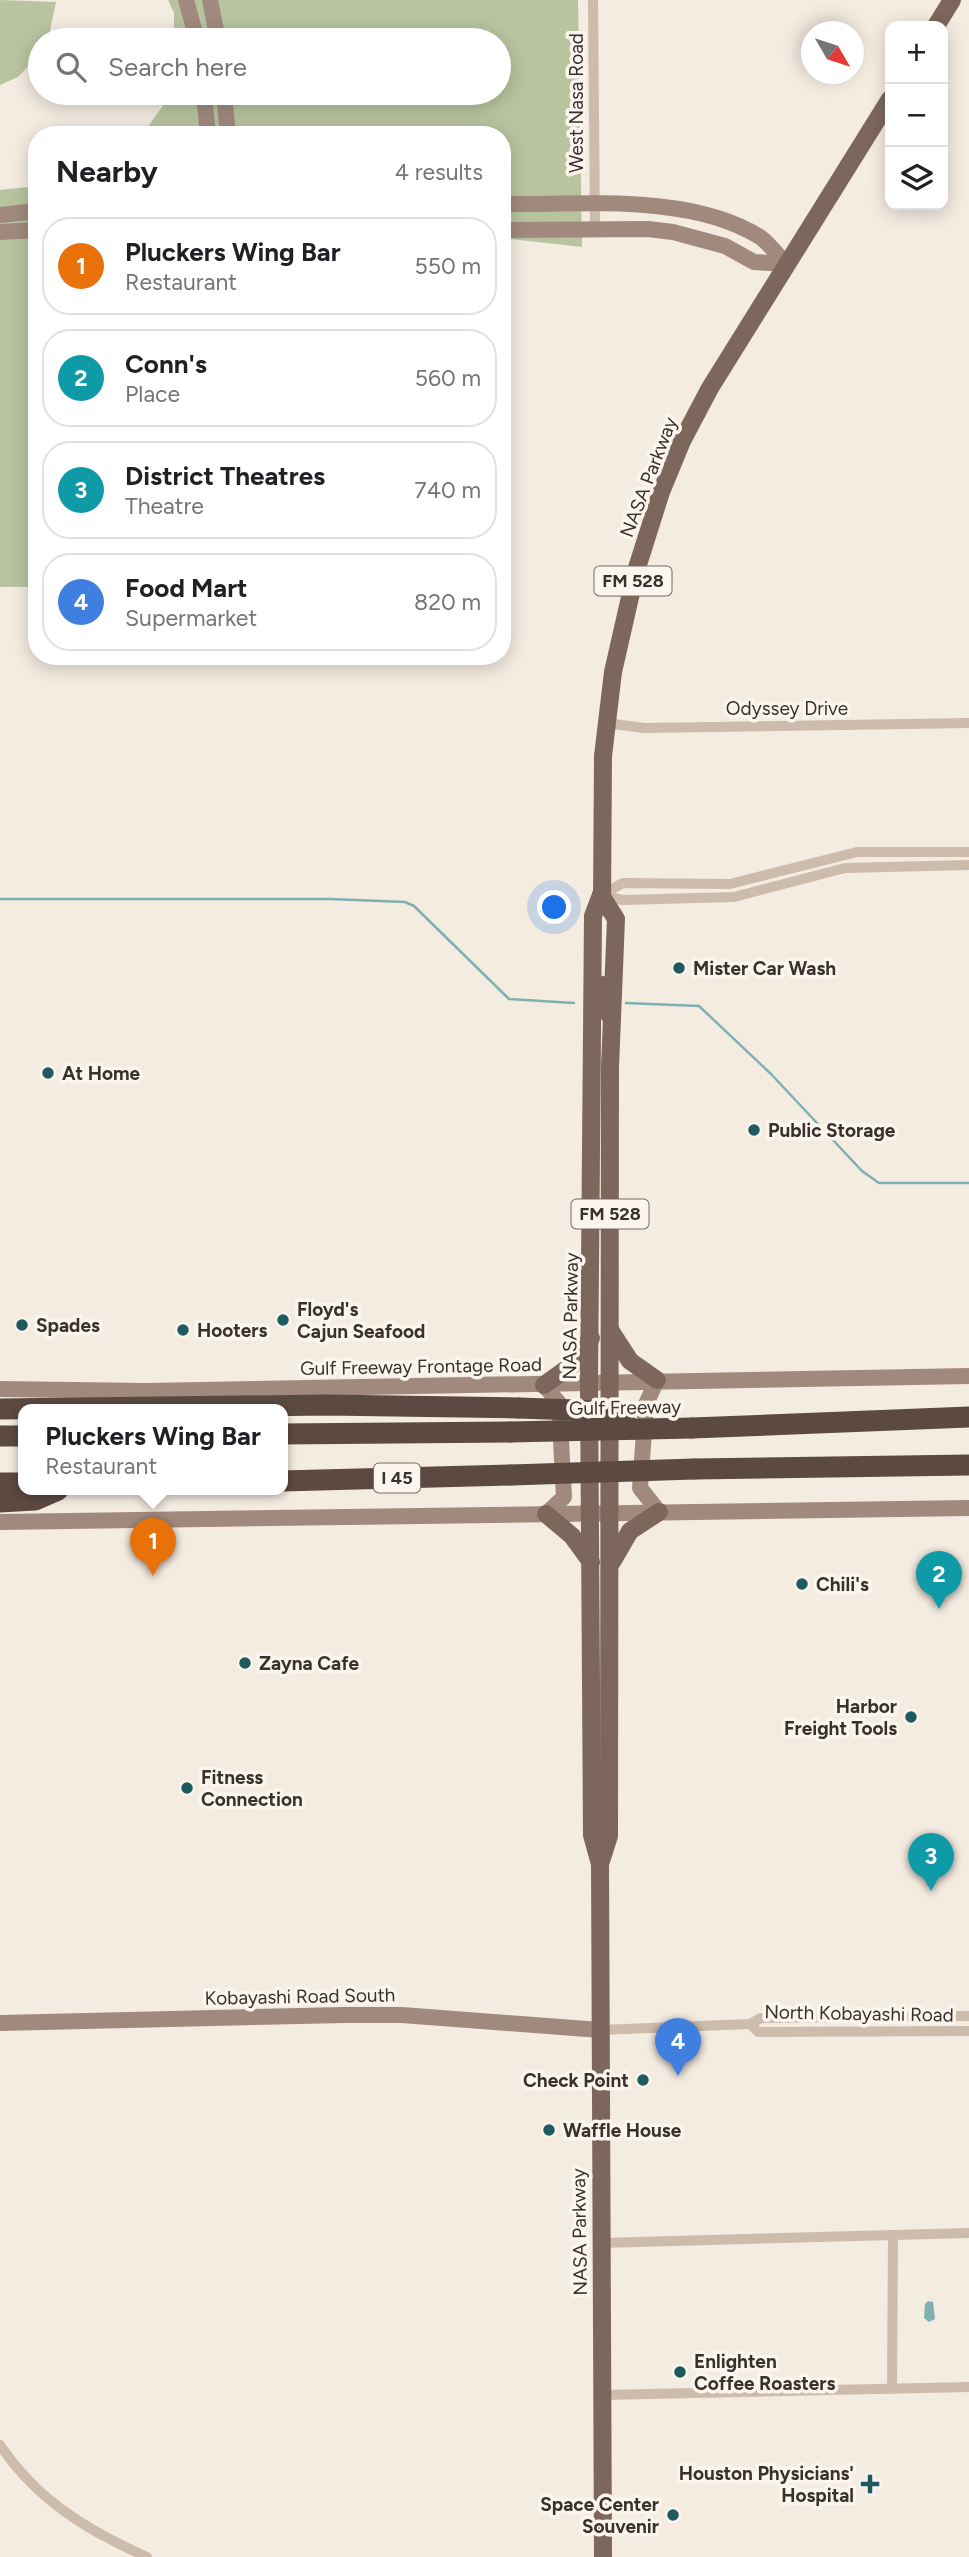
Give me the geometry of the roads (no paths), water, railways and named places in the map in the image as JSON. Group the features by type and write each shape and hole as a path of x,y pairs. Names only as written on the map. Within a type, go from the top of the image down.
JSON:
{"highway":[{"path":"288,1405 603,1410 633,1429"},
{"path":"0,1409 18,1409"},
{"name":"Gulf Freeway","path":"288,1434 692,1428 969,1417"},
{"path":"0,1436 18,1436"},
{"name":"I 45","path":"288,1481 694,1469 969,1465"},
{"path":"0,1483 18,1483"},
{"path":"0,1502 35,1500 46,1495"}],"main road":[{"path":"186,0 194,28"},
{"path":"210,0 216,28"},
{"path":"939,21 952,0"},
{"path":"205,105 207,126"},
{"path":"225,105 227,126"},
{"name":"FM 528","path":"786,264 885,107"},
{"path":"511,204 652,205 710,217 761,238 786,264"},
{"path":"0,215 28,212"},
{"path":"0,232 28,230"},
{"path":"511,230 673,232 725,246 754,262 786,264"},
{"name":"NASA Parkway","path":"603,2557 600,1864 592,1835 589,1384 593,916 601,895 606,723 622,621 661,492 701,404 786,264"},
{"name":"NASA Parkway","path":"600,1864 609,1836 610,1066 616,919 601,895"},
{"path":"590,1066 610,1066"},
{"path":"610,1328 630,1361 657,1380 646,1404 640,1489 659,1511"},
{"path":"546,1514 564,1497 559,1403 544,1385 572,1364 591,1338"},
{"name":"Gulf Freeway Frontage Road","path":"0,1389 146,1391 969,1376"},
{"path":"0,1522 969,1508"},
{"path":"611,1566 630,1531 659,1511"},
{"path":"546,1514 572,1536 590,1562"},
{"name":"Kobayashi Road South","path":"0,2023 344,2014 402,2015 600,2030"}],"street":[{"name":"West Nasa Road","path":"593,0 595,229"},
{"name":"Odyssey Drive","path":"606,723 643,728 969,723"},
{"path":"601,895 623,883 730,884 857,852 969,852"},
{"path":"601,895 623,900 723,898 759,892 845,868 969,865"},
{"name":"North Kobayashi Road","path":"600,2030 750,2024 761,2018 969,2015"},
{"name":"North Kobayashi Road","path":"750,2024 758,2032 969,2031"},
{"path":"600,2243 969,2233"},
{"path":"892,2389 893,2235"},
{"path":"603,2395 969,2387"},
{"path":"0,2445 19,2472 43,2497 101,2536 147,2557"}],"water":[{"path":"928,2301 933,2302 935,2319 929,2322 924,2318 925,2304"}],"waterway":[{"path":"0,899 330,899 405,902 414,906 509,999 574,1003"},
{"path":"626,1003 699,1006 771,1074 862,1171 879,1183 969,1183"}],"place":[{"name":"Mister Car Wash","path":"679,968"},
{"name":"At Home","path":"48,1073"},
{"name":"Public Storage","path":"754,1130"},
{"name":"Floyd's Cajun Seafood","path":"283,1320"},
{"name":"Spades","path":"22,1325"},
{"name":"Hooters","path":"183,1330"},
{"name":"Pluckers Wing Bar","path":"153,1576"},
{"name":"Chili's","path":"802,1584"},
{"name":"Conn's","path":"939,1609"},
{"name":"Zayna Cafe","path":"245,1663"},
{"name":"Harbor Freight Tools","path":"911,1717"},
{"name":"Fitness Connection","path":"187,1788"},
{"name":"District Theatres","path":"931,1891"},
{"name":"Food Mart","path":"678,2076"},
{"name":"Check Point","path":"643,2080"},
{"name":"Waffle House","path":"549,2130"},
{"name":"Enlighten Coffee Roasters","path":"680,2372"},
{"name":"Houston Physicians' Hospital","path":"870,2484"},
{"name":"Space Center Souvenir","path":"673,2515"}]}
